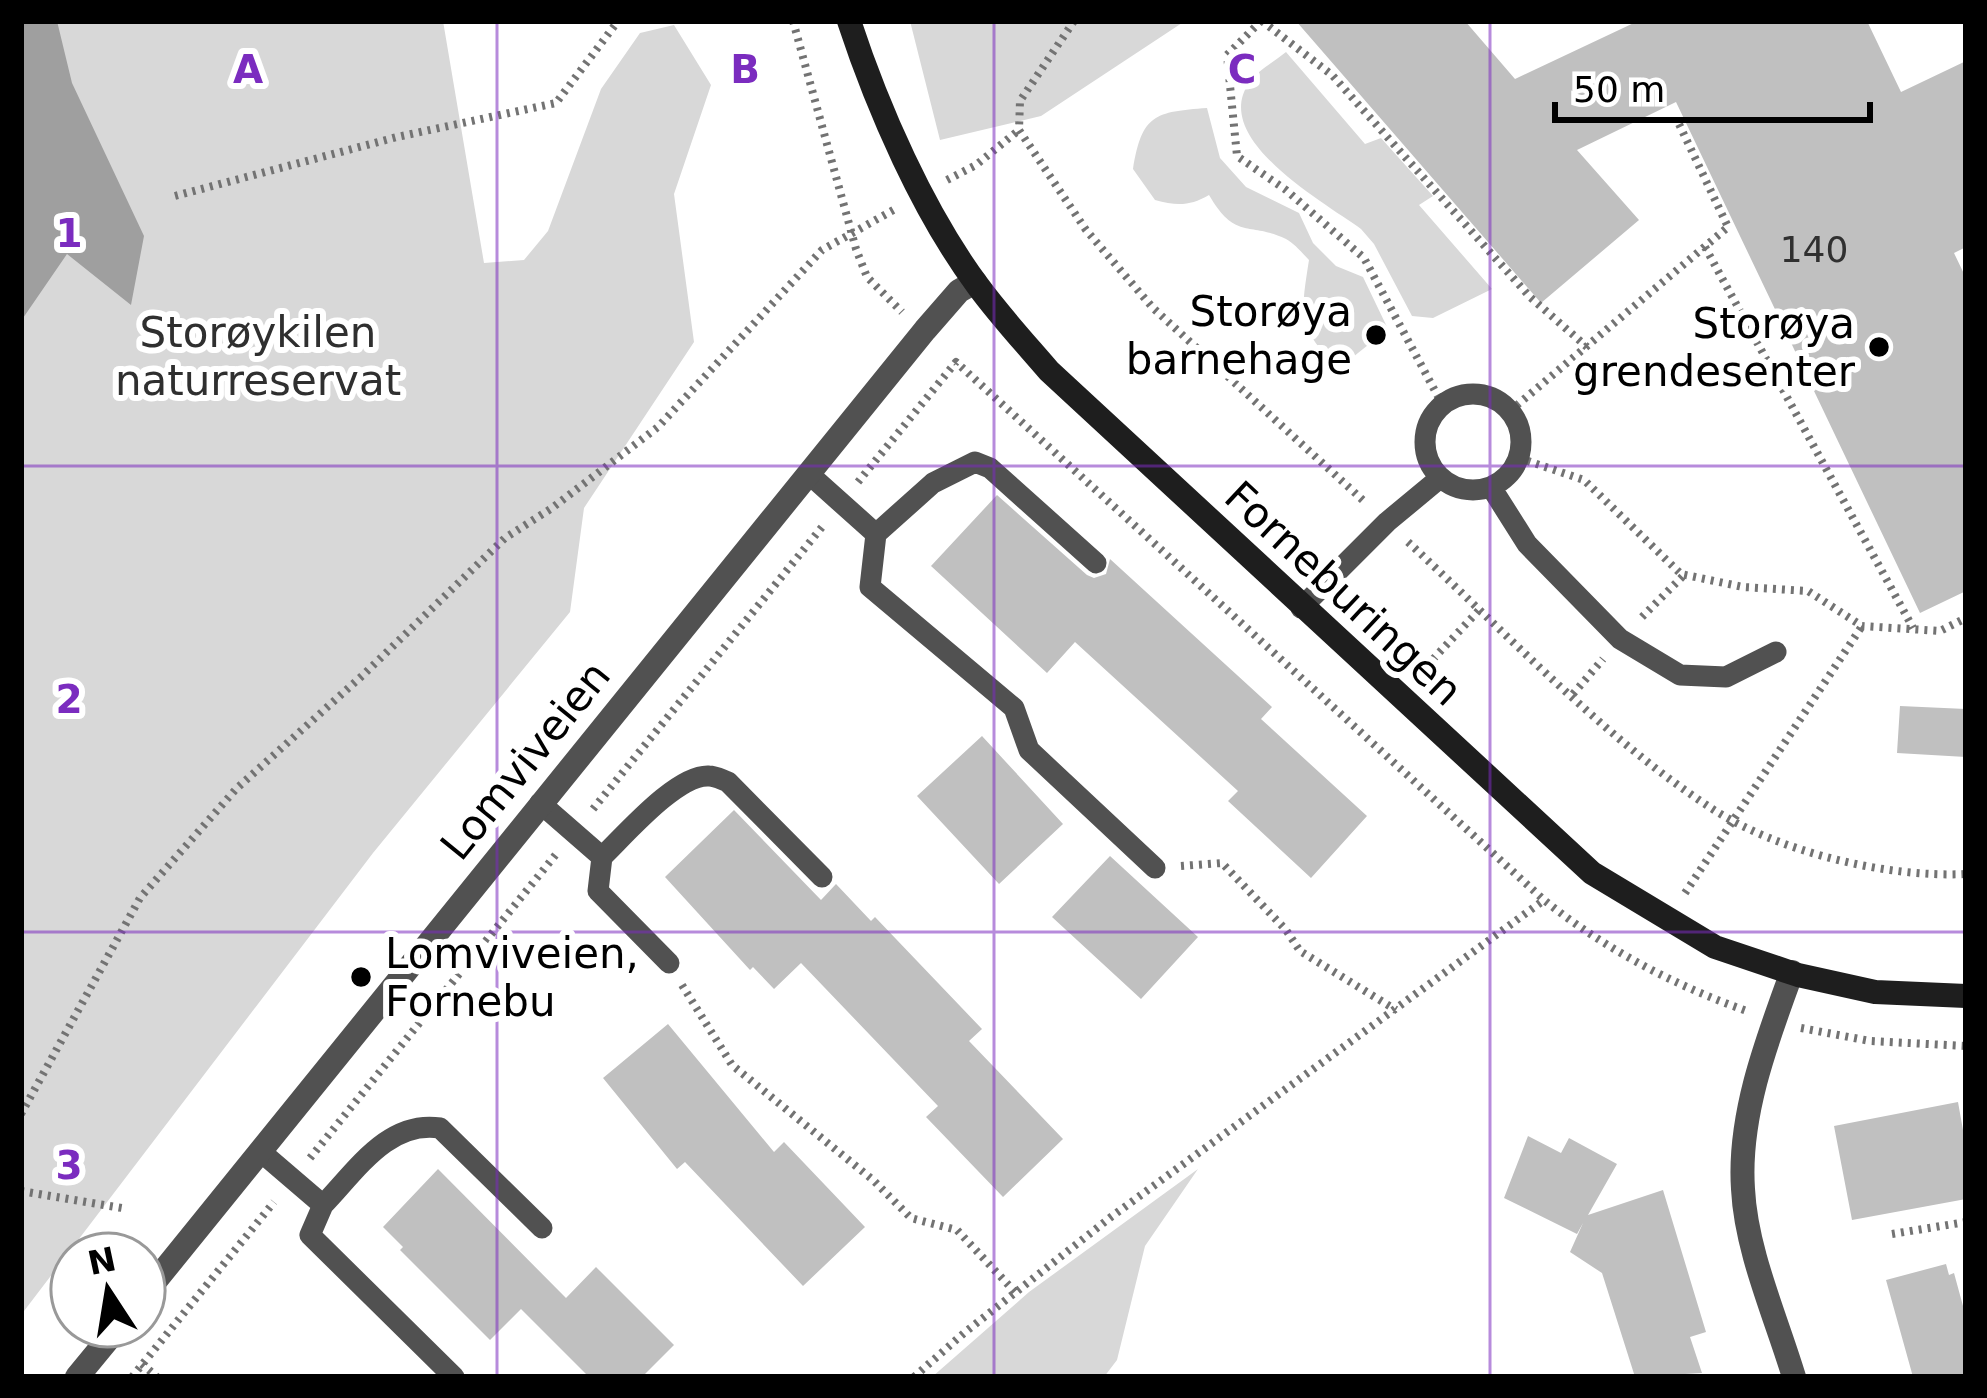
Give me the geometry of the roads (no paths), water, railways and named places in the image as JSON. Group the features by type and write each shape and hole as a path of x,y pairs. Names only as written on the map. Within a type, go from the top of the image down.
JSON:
{"street":[{"name":"Forneburingen","path":"849,21 895,136 975,282 1049,371 1592,873 1715,947 1875,992 1966,996"},
{"name":"Lomviveien","path":"168,1265 925,330 959,292 975,282"},
{"path":"1792,972 1774,1021 1746,1131 1743,1193 1753,1243 1794,1377"},
{"path":"77,1377 99,1350"}],"lane":[{"path":"1482,394 1501,402 1522,437 1519,458 1509,476 1491,487 1464,490 1440,478 1428,461 1424,441 1429,420 1442,404 1461,395 1482,394"},
{"path":"1096,563 990,469 975,462 933,483 876,534 870,587 1014,708 1029,750 1155,868"},
{"path":"809,474 876,534"},
{"path":"1301,608 1387,522 1440,478"},
{"path":"1491,487 1527,544 1620,639 1680,675 1726,677 1776,652"},
{"path":"669,963 598,891 602,857 687,781 708,776 728,782 822,877"},
{"path":"540,803 602,857"},
{"path":"454,1377 310,1235 323,1205 390,1136 424,1126 440,1128 542,1228"},
{"path":"260,1151 323,1205"}],"place":[{"name":"Storøya barnehage","path":"1376,335"},
{"name":"Storøya grendesenter","path":"1879,347"},
{"name":"Lomviveien, Fornebu","path":"361,977"}],"park label":[{"name":"Storøykilen naturreservat","path":"258,356"}]}
